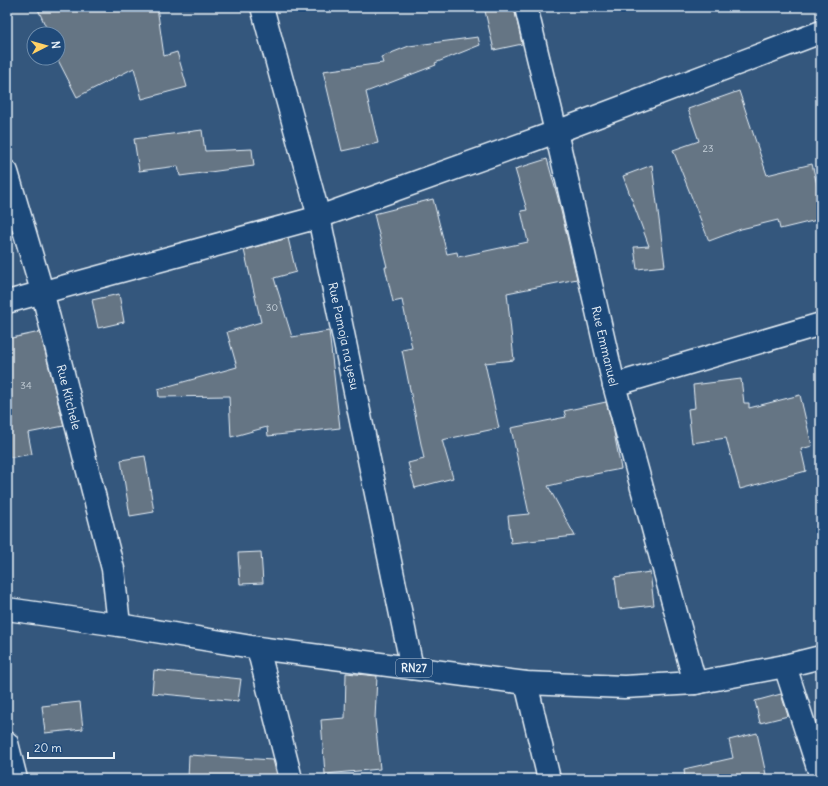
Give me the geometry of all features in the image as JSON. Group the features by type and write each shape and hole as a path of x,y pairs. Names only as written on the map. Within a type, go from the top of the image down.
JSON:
{"street":[{"name":"Rue Pamoja na yesu","path":"262,7 319,217 412,668"},
{"name":"Rue Emmanuel","path":"526,7 614,385 694,683"},
{"path":"7,302 42,291 319,217 556,132 821,32"},
{"name":"Rue Kitchele","path":"7,172 42,291 113,569 119,625"},
{"path":"614,385 821,324"},
{"name":"RN27","path":"7,609 119,625 258,648 526,683 624,687 694,683 785,666 821,657"},
{"path":"258,648 291,779"},
{"path":"785,666 821,776"},
{"path":"526,683 549,779"},
{"path":"7,742 16,779"}],"building":[{"path":"37,7 157,7 164,56 177,52 187,87 142,99 134,68 77,97 61,66 66,66 66,26 45,26"},
{"path":"501,7 514,7 522,44 494,50 485,11"},
{"path":"478,37 480,45 435,63 436,65 366,92 378,143 342,151 323,71 383,63 381,57 409,46"},
{"path":"739,91 767,175 812,164 821,201 821,219 780,229 778,220 741,229 709,241 673,150 699,141 688,109"},
{"path":"202,130 205,151 252,149 254,166 180,176 178,166 139,171 134,139"},
{"path":"547,159 558,198 577,279 507,293 514,360 485,363 499,428 442,440 453,478 415,488 408,463 424,459 402,350 412,348 402,300 393,302 385,267 387,267 374,214 433,199 447,254 457,252 458,257 528,242 521,211 527,210 515,169"},
{"path":"652,165 665,266 637,269 634,247 649,246 623,176"},
{"path":"288,238 296,272 274,278 292,337 329,331 340,428 268,436 267,427 231,437 229,396 159,397 158,389 237,367 227,332 261,322 244,250"},
{"path":"119,294 124,322 98,328 92,300"},
{"path":"40,332 64,426 28,433 32,454 7,458 7,339"},
{"path":"741,379 744,403 749,403 749,408 800,395 812,446 801,449 806,471 740,489 726,438 692,443 688,409 695,408 693,385"},
{"path":"606,402 613,427 621,469 574,478 574,480 548,486 575,536 511,543 508,516 529,514 511,428 566,417 564,411"},
{"path":"145,456 154,512 130,516 121,460"},
{"path":"261,552 263,583 240,584 238,553"},
{"path":"650,572 654,605 619,609 615,577"},
{"path":"154,670 241,679 238,701 152,693"},
{"path":"346,673 377,676 375,719 380,769 325,774 321,720 345,718"},
{"path":"781,694 788,716 760,723 755,701"},
{"path":"80,702 83,729 45,733 42,706"},
{"path":"757,733 767,779 685,779 684,769 733,758 729,740"},
{"path":"189,755 273,760 278,779 188,779"}]}
